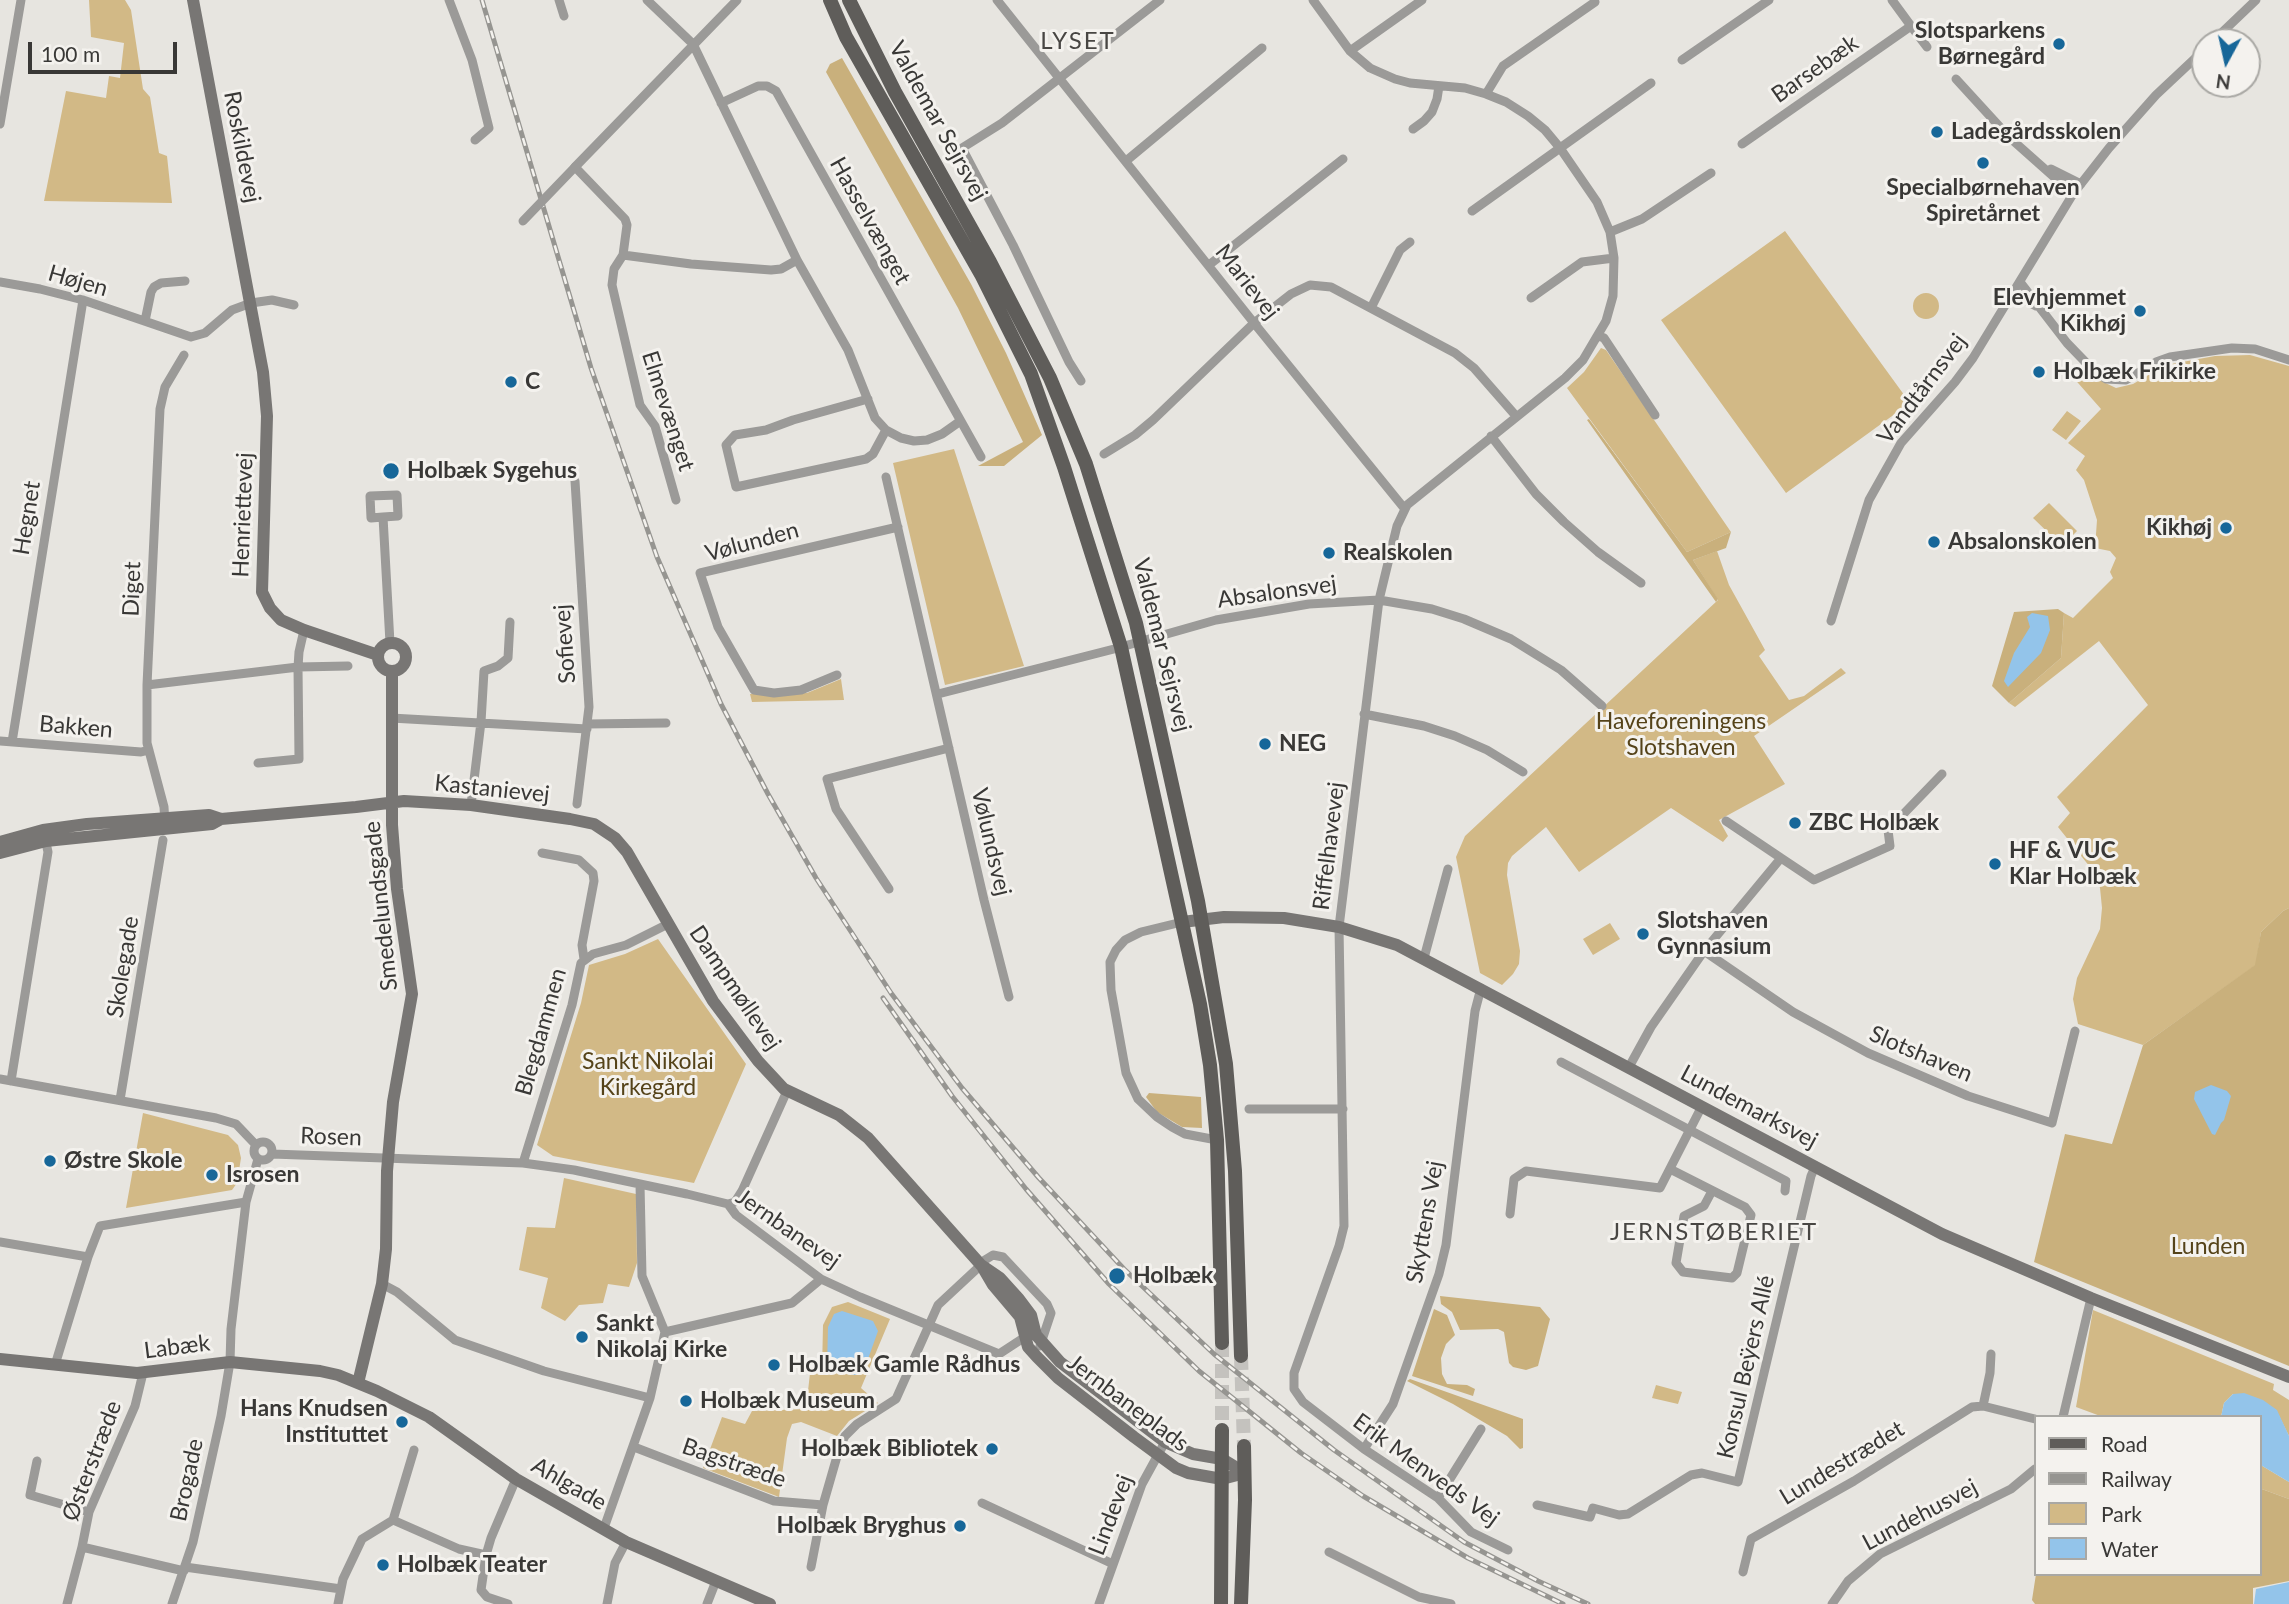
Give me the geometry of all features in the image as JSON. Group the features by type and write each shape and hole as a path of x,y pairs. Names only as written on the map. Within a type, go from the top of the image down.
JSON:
{"main road":[{"name":"Valdemar Sejrsvej","path":"830,0 846,37 982,276 1031,374 1064,467 1121,647 1208,1053 1217,1140 1222,1343"},
{"name":"Valdemar Sejrsvej","path":"849,0 895,92 990,262 1050,377 1086,464 1141,641 1202,919 1228,1080 1235,1171 1241,1356"},
{"path":"1221,1604 1222,1430"},
{"path":"1241,1604 1244,1446"}],"street":[{"path":"0,124 21,0"},
{"name":"Roskildevej","path":"193,0 251,303"},
{"path":"449,0 472,60 489,128 475,141"},
{"path":"559,0 564,16"},
{"path":"647,0 693,44 797,260 848,350 875,418 887,430 901,438 927,440 942,434 959,422"},
{"path":"523,221 737,0"},
{"name":"Marievej","path":"997,0 1404,508"},
{"path":"1081,381 962,148 1002,123 1160,0"},
{"path":"1313,0 1350,51 1370,68 1395,79 1465,88 1486,94 1506,102 1528,116 1545,130 1560,148 1597,202 1610,232 1614,258 1612,296 1606,321 1583,360 1565,378 1404,508"},
{"path":"1350,51 1422,0"},
{"path":"1682,60 1769,0"},
{"path":"1892,0 1927,47"},
{"path":"2238,0 2246,9"},
{"path":"2226,28 2256,0"},
{"path":"1486,94 1503,66 1595,2"},
{"name":"Barsebæk","path":"1742,144 1911,26"},
{"path":"1126,160 1262,48"},
{"name":"Vandtårnsvej","path":"1831,621 1869,500 1901,443 1955,382 2073,194 2156,95 2191,61"},
{"path":"1956,79 2010,138 2073,194"},
{"path":"1472,211 1651,83"},
{"name":"Hasselvænget","path":"721,103 758,86 767,86 776,91 981,457"},
{"path":"1413,129 1432,112 1440,86"},
{"path":"1209,265 1342,159"},
{"path":"2043,166 2081,184"},
{"name":"Elmevænget","path":"575,167 625,219 627,225 623,255 614,269 612,285 640,405 655,426 676,500"},
{"path":"1610,232 1642,219 1711,173"},
{"path":"1371,308 1400,250 1410,242"},
{"path":"623,255 771,270 781,269 797,260"},
{"path":"1531,298 1578,264 1614,258"},
{"path":"145,321 152,289 161,284 185,281"},
{"name":"Højen","path":"0,282 83,300 185,336 205,333 232,310 251,303"},
{"path":"2020,282 2067,343 2095,372 2106,379 2126,380 2170,357 2232,348 2255,349 2289,360"},
{"path":"1104,454 1153,420 1254,323 1291,294 1310,285 1331,287 1464,359 1516,416"},
{"path":"2012,294 2037,307"},
{"name":"Hegnet","path":"12,742 83,300"},
{"path":"251,303 272,300 294,305"},
{"name":"Henriettevej","path":"251,303 267,409 262,592 275,615 281,620 304,631 378,655"},
{"path":"1599,336 1604,338 1655,415"},
{"name":"Diget","path":"165,829 149,750 147,685 159,414 165,387 184,355"},
{"path":"868,399 766,430 735,435 726,445 736,487 866,459 873,454 887,430"},
{"path":"1491,436 1536,494 1564,522 1598,552 1641,583"},
{"path":"886,477 938,694"},
{"name":"Sofievej","path":"575,481 589,703 577,804"},
{"name":"Riffelhavevej","path":"1294,1389 1294,1373 1344,1226 1339,927 1379,600 1404,508"},
{"path":"383,517 390,643"},
{"name":"Vølunden","path":"837,675 801,690 774,693 754,690 718,627 700,573 898,527"},
{"name":"Absalonsvej","path":"938,694 1216,620 1275,608 1336,601 1379,600 1432,609 1511,639 1561,670 1602,706"},
{"path":"471,805 484,671 498,666 508,658 510,622"},
{"path":"258,762 299,759 298,667 304,631"},
{"path":"390,643 399,645 406,656 404,666 391,671 380,664 378,655 382,647 390,643"},
{"path":"147,685 298,667 348,666"},
{"name":"Smedelundsgade","path":"358,1383 382,1284 393,1102 412,994 397,890 391,802 391,671"},
{"name":"Vølundsvej","path":"938,694 1009,998"},
{"path":"1364,714 1424,726 1455,736 1487,750 1523,772"},
{"path":"391,718 587,727 666,723"},
{"name":"Bakken","path":"0,741 141,752 149,750"},
{"path":"889,889 836,808 827,779 950,748"},
{"path":"1726,821 1814,880 1890,846 1888,830 1942,774"},
{"name":"Kastanievej","path":"44,836 87,824 165,829 209,815 221,819 391,802 471,805 587,822"},
{"name":"Dampmøllevej","path":"587,822 615,838 627,852 719,1010 758,1061 787,1091 824,1107 861,1131 935,1211"},
{"name":"Skolegade","path":"120,1100 165,829"},
{"path":"0,842 44,836"},
{"path":"0,853 44,836"},
{"path":"11,1081 48,852 44,836"},
{"path":"542,853 579,860 593,873 594,881 582,946 584,959"},
{"path":"1629,1067 1651,1027 1704,951 1781,858"},
{"path":"1424,958 1448,869"},
{"name":"Lundemarksvej","path":"1182,922 1267,917 1339,927 1388,942 1481,988 1942,1234 2091,1298 2289,1377"},
{"path":"1182,922 1141,932 1125,940 1116,950 1111,962 1111,990 1125,1073 1138,1099 1157,1118 1172,1127 1185,1133 1217,1140"},
{"name":"Blegdammen","path":"523,1163 572,1005 578,969 584,959 631,943 668,924"},
{"name":"Slotshaven","path":"1704,951 1793,1012 1868,1053 1968,1096 2052,1122 2075,1031"},
{"name":"Skyttens Vej","path":"1364,1449 1393,1404 1439,1275 1446,1245 1475,1011 1481,988"},
{"path":"1561,1062 1786,1181 1785,1191"},
{"path":"0,1079 216,1118 236,1124 256,1145"},
{"path":"728,1204 735,1202 742,1191 787,1091"},
{"path":"1510,1213 1514,1179 1525,1171 1660,1188 1702,1106"},
{"path":"1250,1109 1343,1109"},
{"path":"267,1143 271,1146 272,1154 265,1160 258,1159 254,1152 256,1145 267,1143"},
{"name":"Rosen","path":"272,1154 388,1158"},
{"name":"Jernbanevej","path":"388,1158 523,1163 574,1170 728,1204 736,1215 821,1279 999,1354 1025,1336"},
{"name":"Brogade","path":"172,1604 184,1569 220,1416 230,1362 231,1329 246,1202 258,1159"},
{"name":"Konsul Beÿers Allé","path":"1537,1505 1590,1517 1593,1508 1619,1515 1628,1514 1691,1475 1702,1473 1738,1482 1815,1167"},
{"path":"1670,1169 1745,1207 1751,1214 1737,1273 1732,1278 1683,1272 1676,1263 1684,1216 1704,1206 1712,1191"},
{"path":"604,1528 650,1398 665,1332 642,1276 640,1184"},
{"path":"55,1365 100,1226 246,1202"},
{"name":"Jernbaneplads","path":"935,1211 981,1264 993,1285 1020,1317 1028,1347 1058,1378 1156,1454 1188,1473 1222,1479 1245,1474"},
{"path":"0,1242 88,1257"},
{"name":"Jernbaneplads","path":"981,1264 993,1255 1003,1257 1047,1304 1051,1313 1037,1357"},
{"path":"811,1567 823,1505 845,1436 857,1424 896,1399 941,1300 981,1264"},
{"name":"Jernbaneplads","path":"981,1264 1000,1278 1027,1309 1036,1335 1060,1362 1165,1442 1193,1454 1222,1459 1245,1474"},
{"path":"665,1332 792,1303 821,1279"},
{"path":"382,1284 397,1292 455,1340 524,1364 650,1398"},
{"path":"2063,1415 2091,1298"},
{"path":"1991,1354 1983,1406 2034,1419"},
{"name":"Labæk","path":"0,1359 143,1373 230,1362 320,1371 358,1383"},
{"name":"Østerstræde","path":"67,1604 89,1512 135,1406 143,1373"},
{"name":"Ahlgade","path":"358,1383 429,1417 516,1479 626,1542 770,1604"},
{"name":"Erik Menveds Vej","path":"1294,1389 1303,1402 1364,1449 1438,1499 1471,1532 1508,1550"},
{"name":"Lundestrædet","path":"1743,1572 1751,1539 1854,1481 1972,1407 1983,1406"},
{"path":"1438,1499 1481,1429"},
{"name":"Lindevej","path":"1099,1604 1142,1484 1156,1454 1165,1442"},
{"name":"Bagstræde","path":"634,1447 774,1501 823,1505"},
{"path":"338,1604 341,1589 362,1539 393,1520 414,1450"},
{"path":"37,1461 30,1494 89,1512"},
{"name":"Lundehusvej","path":"1832,1604 1848,1581 1880,1554 2011,1489 2034,1470"},
{"path":"509,1604 487,1597 481,1590 491,1538 516,1479"},
{"path":"982,1503 1113,1564"},
{"path":"393,1520 459,1549 486,1555"},
{"path":"607,1604 615,1563 626,1542"},
{"path":"82,1547 184,1569 341,1589"},
{"path":"1329,1552 1417,1601 1451,1604"},
{"path":"707,1604 716,1581"}],"green space":[{"path":"89,0 125,0 131,10 143,89 150,97 159,153 167,156 172,203 44,201 66,91 106,98 109,76 120,78 124,43 91,37"},
{"path":"842,58 971,284 1006,353 1042,435 1004,466 978,466 1023,442 958,308 826,72 830,64"},
{"path":"1785,231 1910,403 1786,493 1661,320"},
{"path":"1926,293 1935,297 1939,306 1935,315 1926,319 1917,315 1913,306 1917,297"},
{"path":"1601,348 1606,350 1731,532 1687,552 1567,388 1584,372"},
{"path":"2250,355 2289,366 2289,908 2261,932 2256,965 2143,1045 2078,1024 2073,999 2077,978 2100,929 2102,908 2100,888 2094,872 2058,827 2070,813 2057,797 2148,705 2099,641 2015,707 2009,703 2061,658 2064,613 2073,618 2113,578 2110,572 2116,558 2110,551 2095,548 2097,520 2084,480 2076,470 2085,456 2068,443 2101,409 2071,375 2083,366 2095,378 2116,388 2133,384 2166,365 2215,356"},
{"path":"2067,411 2081,421 2066,440 2052,430"},
{"path":"1589,419 1687,552 1731,532 1726,548 1693,560 1718,599 1716,602 1587,420"},
{"path":"954,449 1024,666 945,685 893,463"},
{"path":"2049,503 2077,531 2062,546 2033,518"},
{"name":"Haveforeningens Slotshaven","path":"1717,551 1729,585 1765,650 1759,656 1789,700 1804,696 1841,668 1846,673 1754,736 1785,784 1719,820 1728,836 1723,842 1671,808 1579,872 1546,827 1512,856 1507,875 1520,951 1519,964 1502,985 1480,973 1456,857 1465,836 1718,600 1693,560"},
{"path":"2058,609 2064,613 2061,658 2009,703 1992,686 2014,612"},
{"path":"841,679 844,700 752,702 750,694 807,693"},
{"name":"Lunden","path":"2289,908 2289,1366 2034,1262 2065,1134 2112,1144 2143,1045 2255,965 2261,932"},
{"path":"1610,923 1620,939 1593,955 1583,939"},
{"name":"Sankt Nikolai Kirkegård","path":"658,939 746,1064 694,1183 553,1156 537,1145 581,1003 589,965 625,954"},
{"path":"1149,1093 1201,1097 1202,1128 1182,1127 1157,1112 1146,1097"},
{"path":"143,1113 228,1135 238,1145 241,1158 237,1183 232,1190 126,1208"},
{"path":"564,1178 636,1194 637,1263 629,1287 608,1284 603,1303 579,1305 565,1321 541,1308 548,1278 519,1270 527,1227 555,1228"},
{"path":"1440,1296 1540,1307 1550,1319 1538,1366 1526,1370 1513,1367 1509,1363 1504,1332 1498,1329 1460,1330 1452,1312 1441,1304"},
{"path":"848,1302 890,1319 861,1388 878,1403 849,1421 837,1436 801,1422 792,1424 787,1438 779,1497 703,1468 722,1417 745,1424 752,1411 806,1409 810,1373 822,1370 823,1325 832,1307"},
{"path":"1434,1309 1447,1315 1455,1335 1446,1344 1441,1358 1442,1374 1447,1384 1467,1385 1475,1389 1473,1396 1412,1376"},
{"path":"2093,1310 2274,1384 2273,1390 2289,1400 2289,1436 2276,1410 2233,1394 2224,1403 2221,1415 2098,1415 2076,1407"},
{"path":"1410,1379 1523,1419 1523,1448 1520,1449 1507,1436 1453,1404 1407,1381"},
{"path":"1656,1385 1682,1392 1678,1404 1652,1398"},
{"path":"2261,1465 2289,1482 2289,1499 2261,1489"},
{"path":"2261,1489 2289,1499 2289,1581 2253,1588 2253,1604 2035,1604 2032,1600 2036,1576 2261,1576"}],"water":[{"path":"2032,613 2048,616 2050,630 2041,653 2008,687 2004,681 2014,653 2030,627 2027,617"},
{"path":"2211,1085 2227,1091 2231,1096 2224,1120 2215,1135 2194,1099 2195,1092"},
{"path":"842,1311 873,1321 878,1331 863,1373 855,1375 827,1368 828,1327 834,1314"},
{"path":"2244,1393 2263,1400 2277,1410 2289,1436 2289,1482 2261,1465 2261,1415 2221,1415 2224,1403 2233,1394"},
{"path":"2289,1582 2289,1604 2254,1604 2256,1589"}],"tunnel":[{"path":"1222,1343 1222,1430"},
{"path":"1241,1356 1244,1446"}],"railway":[{"path":"482,0 591,368 657,557 721,704 768,794 816,878 891,993 962,1088 1039,1178 1124,1269 1214,1354 1334,1450 1464,1542 1588,1604"},
{"path":"883,998 952,1096 1026,1189 1109,1284 1199,1371 1301,1453 1363,1496 1468,1558 1563,1604"}],"place":[{"name":"Slotsparkens Børnegård","path":"2059,44"},
{"name":"Ladegårdsskolen","path":"1937,132"},
{"name":"Specialbørnehaven Spiretårnet","path":"1983,163"},
{"name":"Elevhjemmet Kikhøj","path":"2140,311"},
{"name":"Holbæk Frikirke","path":"2039,372"},
{"name":"C","path":"511,382"},
{"name":"Holbæk Sygehus","path":"391,471"},
{"name":"Kikhøj","path":"2226,528"},
{"name":"Absalonskolen","path":"1934,542"},
{"name":"Realskolen","path":"1329,553"},
{"name":"NEG","path":"1265,744"},
{"name":"ZBC Holbæk","path":"1795,823"},
{"name":"HF & VUC Klar Holbæk","path":"1995,864"},
{"name":"Slotshaven Gynnasium","path":"1643,934"},
{"name":"Østre Skole","path":"50,1161"},
{"name":"Isrosen","path":"212,1175"},
{"name":"Holbæk","path":"1117,1276"},
{"name":"Sankt Nikolaj Kirke","path":"582,1337"},
{"name":"Holbæk Gamle Rådhus","path":"774,1365"},
{"name":"Holbæk Museum","path":"686,1401"},
{"name":"Hans Knudsen Instituttet","path":"402,1422"},
{"name":"Holbæk Bibliotek","path":"992,1449"},
{"name":"Holbæk Bryghus","path":"960,1526"},
{"name":"Holbæk Teater","path":"383,1565"}],"district":[{"name":"LYSET","path":"1078,41"},
{"name":"JERNSTØBERIET","path":"1714,1232"}]}
